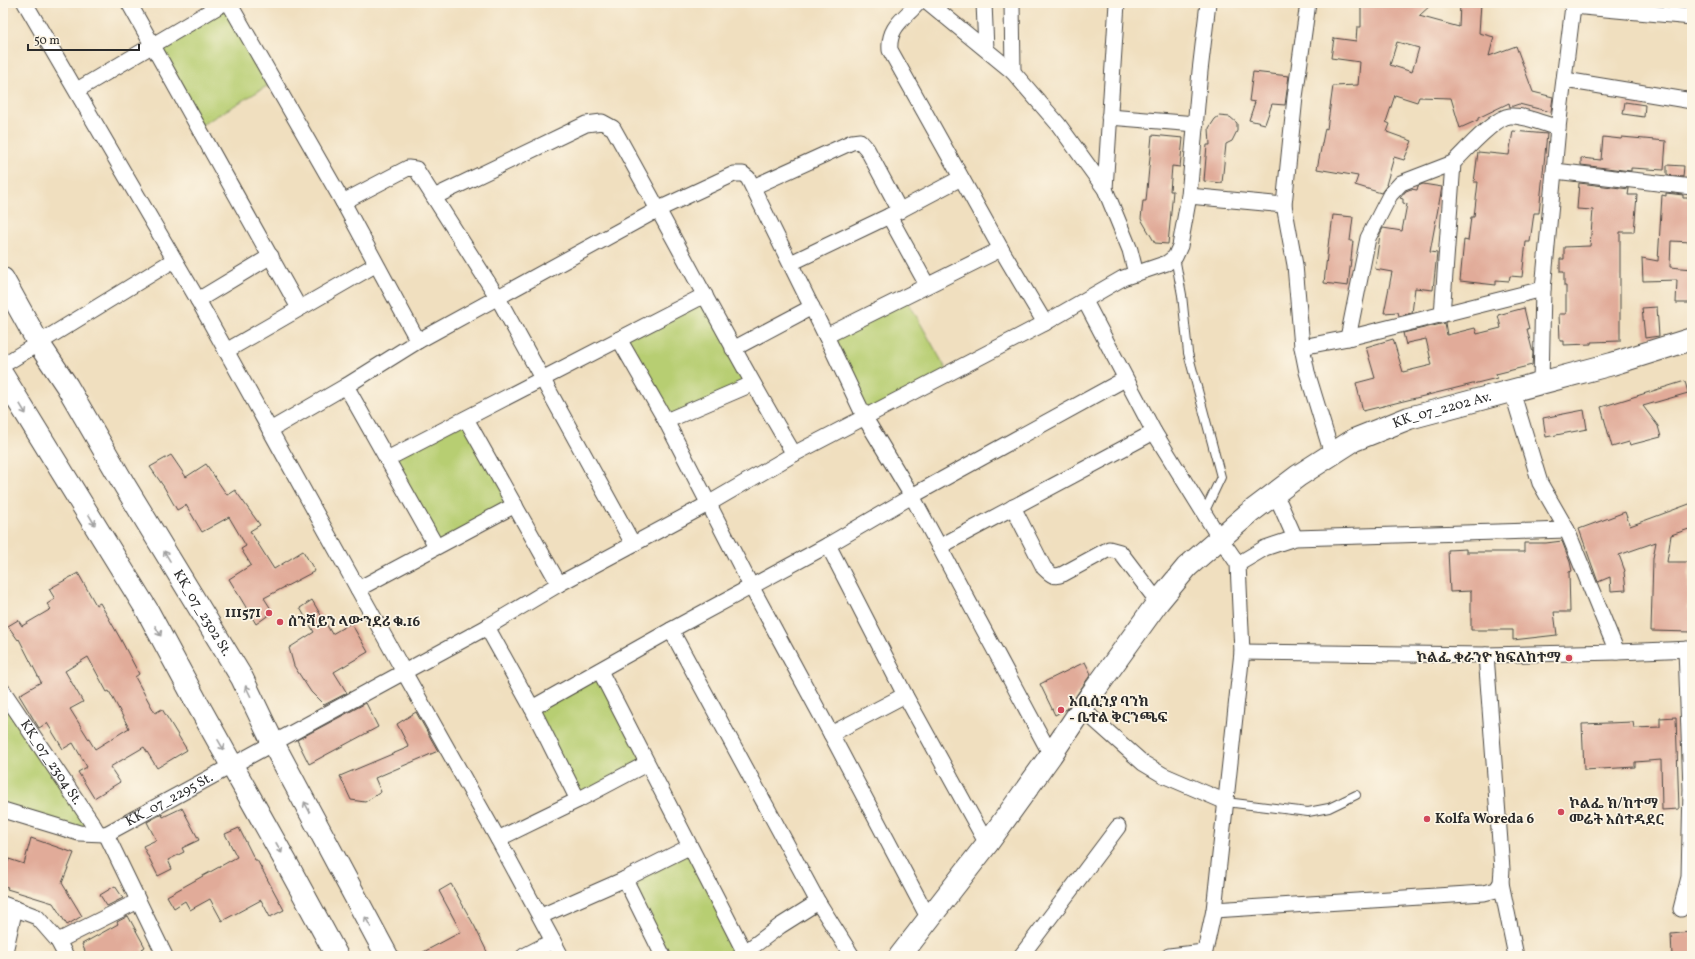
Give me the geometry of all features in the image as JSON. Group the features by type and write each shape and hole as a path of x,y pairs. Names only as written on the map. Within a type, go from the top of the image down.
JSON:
{"main road":[{"name":"KK_07_2302 St.","path":"3,279 39,344 67,386 129,492 242,678 273,743 387,956"},
{"name":"KK_07_2202 Av.","path":"1228,550 1248,514 1298,476 1354,440 1409,418 1612,364 1692,339"},
{"path":"915,956 1058,762 1136,648 1189,582 1280,504 1302,487 1358,452 1408,431 1614,374 1692,350"},
{"path":"3,376 147,610 337,956"},
{"path":"900,956 987,844 1158,602 1187,567 1228,550"}],"street":[{"path":"25,3 198,300 541,916 561,956"},
{"path":"129,3 299,308"},
{"path":"77,90 224,3"},
{"path":"229,3 343,202 418,341"},
{"path":"918,3 892,32 890,50 1001,249 1045,323"},
{"path":"929,3 1013,72 1058,124 1105,189 1130,250 1136,274"},
{"path":"984,3 986,49"},
{"path":"1012,3 1013,72"},
{"path":"1105,189 1117,3"},
{"path":"1175,257 1180,246 1188,196 1208,3"},
{"path":"1308,3 1295,97 1284,205 1295,265 1302,347 1307,372 1332,454"},
{"path":"1541,383 1543,289 1558,128 1573,4 1650,8 1692,17"},
{"path":"1565,80 1692,101"},
{"path":"1348,338 1368,238 1390,195 1401,183 1453,163 1489,128 1501,119 1509,116 1520,117 1558,128"},
{"path":"1109,117 1196,124"},
{"path":"434,197 586,124 602,122 613,128 659,209 752,384 794,454"},
{"path":"753,187 852,142 860,142 866,149 927,285"},
{"path":"1442,315 1453,163"},
{"path":"343,202 408,168 416,169 498,298 633,544"},
{"path":"1555,171 1692,187"},
{"path":"270,430 346,386 418,341 659,209 734,174 743,174 748,178 753,187 865,418 912,496 1051,755"},
{"path":"791,263 895,214 962,178"},
{"path":"1188,196 1284,205"},
{"path":"826,336 1001,249"},
{"path":"198,300 271,256"},
{"name":"KK_07_2295 St.","path":"102,834 233,766 487,627 559,584 708,504 794,454 1045,323 1123,278 1167,263 1175,257"},
{"path":"3,365 174,260"},
{"path":"226,351 376,265"},
{"path":"1302,347 1348,338 1543,289"},
{"path":"387,459 705,295"},
{"path":"1085,301 1154,432 1228,550 1242,652 1214,910 1204,954 1169,956"},
{"path":"733,349 812,307"},
{"path":"619,339 666,421 751,586 929,919"},
{"path":"532,708 1125,379"},
{"path":"666,421 752,384"},
{"path":"346,386 436,546"},
{"path":"1515,402 1540,484 1567,530 1617,652"},
{"path":"466,419 559,584"},
{"path":"939,547 1154,432"},
{"path":"1280,504 1295,538"},
{"path":"358,589 515,505"},
{"path":"1013,507 1044,568 1052,576 1057,577 1109,549 1114,549 1120,552 1158,602"},
{"path":"1228,550 1265,548 1295,538 1567,530"},
{"path":"828,545 905,695 987,844"},
{"path":"487,627 532,708 578,800"},
{"path":"671,630 818,902 852,956"},
{"path":"1242,652 1486,655 1689,649 1691,789 1689,876 1681,910"},
{"path":"1486,655 1502,883 1516,956"},
{"path":"600,671 742,955 780,926 818,902"},
{"name":"KK_07_2304 St.","path":"3,692 102,834 165,956"},
{"path":"831,734 905,695"},
{"path":"1089,715 1143,763 1163,775 1226,802"},
{"path":"498,839 578,800 646,764"},
{"path":"3,810 79,833 102,834"},
{"path":"1021,956 1118,827"},
{"path":"541,916 625,879 689,847"},
{"path":"625,879 663,956"},
{"path":"1214,910 1484,893 1496,890 1502,883"},
{"path":"58,941 138,902"},
{"path":"4,956 9,906 37,917 58,941 66,956"},
{"path":"524,956 553,941"}],"lane":[{"path":"1175,257 1182,295 1188,354 1221,477 1204,513"},
{"path":"1226,802 1308,812 1329,808 1356,795"}],"green space":[{"path":"224,3 274,82 198,127 152,45"},
{"path":"705,295 752,384 666,421 619,339"},
{"path":"905,296 949,374 865,418 826,336"},
{"path":"466,419 515,505 436,546 387,459"},
{"path":"600,671 646,764 578,800 532,708"},
{"path":"3,692 98,833 3,809"},
{"path":"689,847 740,956 663,956 625,879"}],"building":[{"path":"1361,3 1433,3 1419,16 1459,27 1460,3 1481,3 1479,33 1494,37 1489,56 1516,46 1533,92 1553,97 1551,112 1519,104 1510,107 1509,103 1460,128 1451,98 1419,97 1417,102 1395,95 1386,122 1390,124 1387,132 1412,141 1404,160 1394,157 1387,185 1381,193 1355,185 1358,176 1317,169 1325,128 1327,129 1333,86 1358,85 1360,62 1331,58 1334,38 1356,41 1357,27 1361,27","holes":["1397,42 1419,48 1412,72 1390,65"]},
{"path":"1253,72 1289,76 1285,105 1272,104 1265,124 1249,120 1255,102 1249,101"},
{"path":"1625,102 1645,105 1644,117 1623,114"},
{"path":"1219,116 1230,117 1237,123 1237,131 1232,141 1226,144 1222,183 1204,181 1207,145 1210,145 1209,128"},
{"path":"1513,131 1547,134 1539,213 1534,213 1530,242 1526,242 1522,277 1510,276 1509,281 1496,280 1496,285 1460,281 1464,240 1468,241 1471,217 1474,217 1478,182 1474,182 1478,152 1509,155"},
{"path":"1152,135 1183,138 1180,167 1172,166 1170,191 1173,191 1168,244 1155,243 1141,219 1143,201 1146,201"},
{"path":"1603,137 1621,139 1622,137 1666,141 1664,170 1631,168 1631,171 1581,165 1581,158 1601,160"},
{"path":"1667,165 1684,166 1683,177 1667,175"},
{"path":"1579,183 1629,189 1628,195 1637,195 1634,232 1620,232 1620,341 1564,345 1564,341 1560,341 1559,314 1566,314 1566,286 1564,286 1564,272 1560,272 1560,259 1564,259 1564,247 1590,246 1593,210 1577,209"},
{"path":"1423,184 1442,187 1430,252 1437,253 1433,290 1415,288 1412,313 1399,316 1398,312 1384,313 1392,272 1375,269 1380,234 1383,228 1402,231 1407,204 1403,203 1403,199 1400,198 1406,191 1411,189 1417,190 1418,186"},
{"path":"1666,193 1683,195 1683,198 1692,198 1692,242 1671,241 1670,267 1692,269 1692,303 1676,303 1677,280 1643,281 1642,258 1658,261 1662,195 1666,196"},
{"path":"1333,215 1353,217 1350,241 1353,241 1348,286 1324,283"},
{"path":"1657,307 1659,336 1645,338 1642,308"},
{"path":"1524,308 1533,353 1532,365 1496,374 1497,378 1363,411 1356,383 1375,378 1366,347 1393,339 1403,372 1432,365 1426,339 1407,343 1406,345 1403,333 1445,323 1447,335 1475,328 1477,334 1501,328 1498,315"},
{"path":"1685,381 1688,393 1643,406 1658,426 1661,437 1630,445 1629,442 1612,447 1601,407"},
{"path":"1584,410 1587,429 1546,437 1543,418"},
{"path":"171,455 186,477 206,464 227,495 235,490 260,525 250,531 274,569 303,551 315,571 264,598 273,612 256,624 229,579 251,565 241,549 246,546 229,517 202,532 186,505 177,510 164,487 150,467"},
{"path":"1692,503 1692,528 1671,535 1667,562 1689,562 1688,609 1692,609 1692,632 1651,631 1653,558 1656,542 1619,555 1625,571 1626,590 1611,591 1610,577 1598,582 1579,529 1625,512 1630,526"},
{"path":"1562,541 1572,571 1569,572 1570,612 1554,612 1557,635 1513,640 1513,630 1471,630 1471,591 1450,592 1448,550 1466,549 1466,552 1524,552 1524,543"},
{"path":"78,573 96,605 100,603 120,638 139,674 135,677 155,713 162,709 187,750 157,768 144,747 110,767 120,782 94,798 78,772 87,767 73,743 63,749 47,723 39,728 19,695 41,682 19,639 18,640 8,626 18,620 22,626 51,609 47,604 55,599 49,589","holes":["88,657 107,692 109,691 129,728 95,749 70,709 83,702 65,671"]},
{"path":"312,600 332,634 351,623 368,652 334,672 347,693 324,705 311,692 294,666 289,648 314,632 300,608"},
{"path":"1085,662 1091,674 1067,709 1055,715 1040,684"},
{"path":"366,703 378,727 309,764 297,740"},
{"path":"416,712 438,751 375,778 381,792 365,802 351,800 340,776 409,747 397,724"},
{"path":"1676,717 1679,809 1662,810 1661,760 1635,762 1635,767 1584,770 1582,724 1633,722 1634,728 1660,727 1660,718"},
{"path":"182,808 199,840 182,848 184,852 168,860 172,869 158,876 143,846 156,840 147,822 162,814 163,817"},
{"path":"239,828 255,860 257,860 284,910 270,917 261,900 222,921 210,899 190,910 185,901 174,908 167,896 237,857 225,834"},
{"path":"31,838 74,853 62,883 82,916 67,925 53,903 7,889 8,887 3,886 3,860 8,862 9,859 24,864"},
{"path":"451,884 489,956 416,956 461,932 439,891"},
{"path":"115,886 123,898 107,906 100,895"},
{"path":"128,916 145,947 142,949 145,956 87,956 82,944 118,924 117,922"},
{"path":"1692,932 1692,956 1672,956 1671,934"}],"place":[{"name":"111571","path":"269,613"},
{"name":"ሰንሻይን ላውንደሪ ቁ.16","path":"280,622"},
{"name":"ኮልፌ ቀራንዮ ክፍለከተማ","path":"1569,658"},
{"name":"አቢሲንያ ባንክ - ቤተል ቅርንጫፍ","path":"1061,710"},
{"name":"ኮልፌ ክ/ከተማ መሬት አስተዳደር","path":"1561,812"},
{"name":"Kolfa Woreda 6","path":"1427,819"}]}
